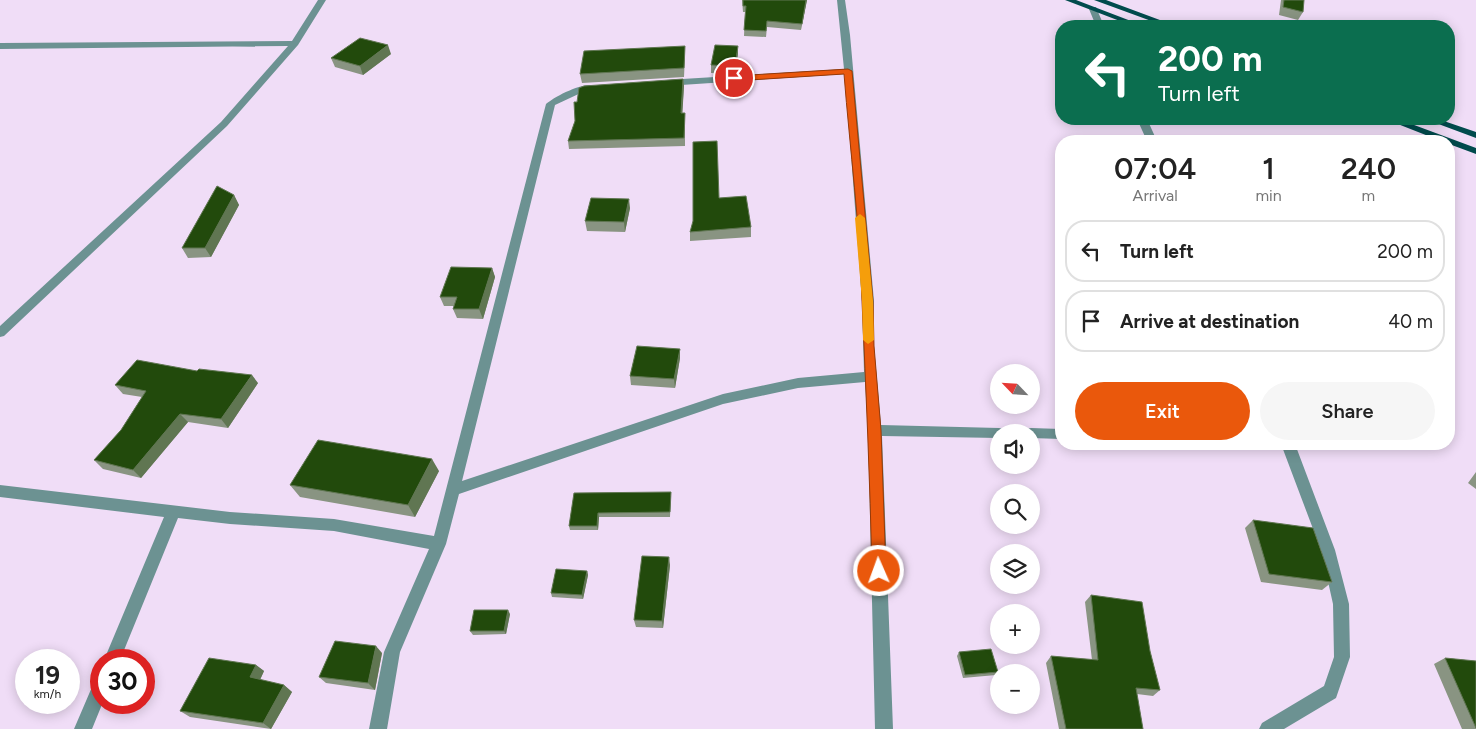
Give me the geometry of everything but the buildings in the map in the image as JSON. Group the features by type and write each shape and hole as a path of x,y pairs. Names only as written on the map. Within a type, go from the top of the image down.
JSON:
{"main road":[{"path":"1069,0 1123,20"},
{"path":"1098,0 1155,20"},
{"path":"1406,125 1433,135"},
{"path":"1447,125 1476,135"},
{"path":"1455,143 1476,151"}],"street":[{"path":"0,333 224,124 295,43 322,0"},
{"path":"840,0 868,301 875,430 884,729"},
{"path":"1092,9 1097,20"},
{"path":"0,46 295,43"},
{"path":"651,84 848,71"},
{"path":"378,729 392,652 439,544 551,104 582,88 602,87"},
{"path":"453,490 723,399 798,383 871,376"},
{"path":"875,430 990,433"},
{"path":"1040,433 1055,434"},
{"path":"1268,729 1330,692 1342,657 1341,604 1328,550 1290,450"},
{"path":"0,491 230,518 334,525 439,544"},
{"path":"117,649 174,510"},
{"path":"83,729 90,712"}],"slow traffic":[{"path":"860,218 868,301 868,340"}],"route":[{"path":"734,78 848,71 868,301 868,346 875,430 879,571"}]}
